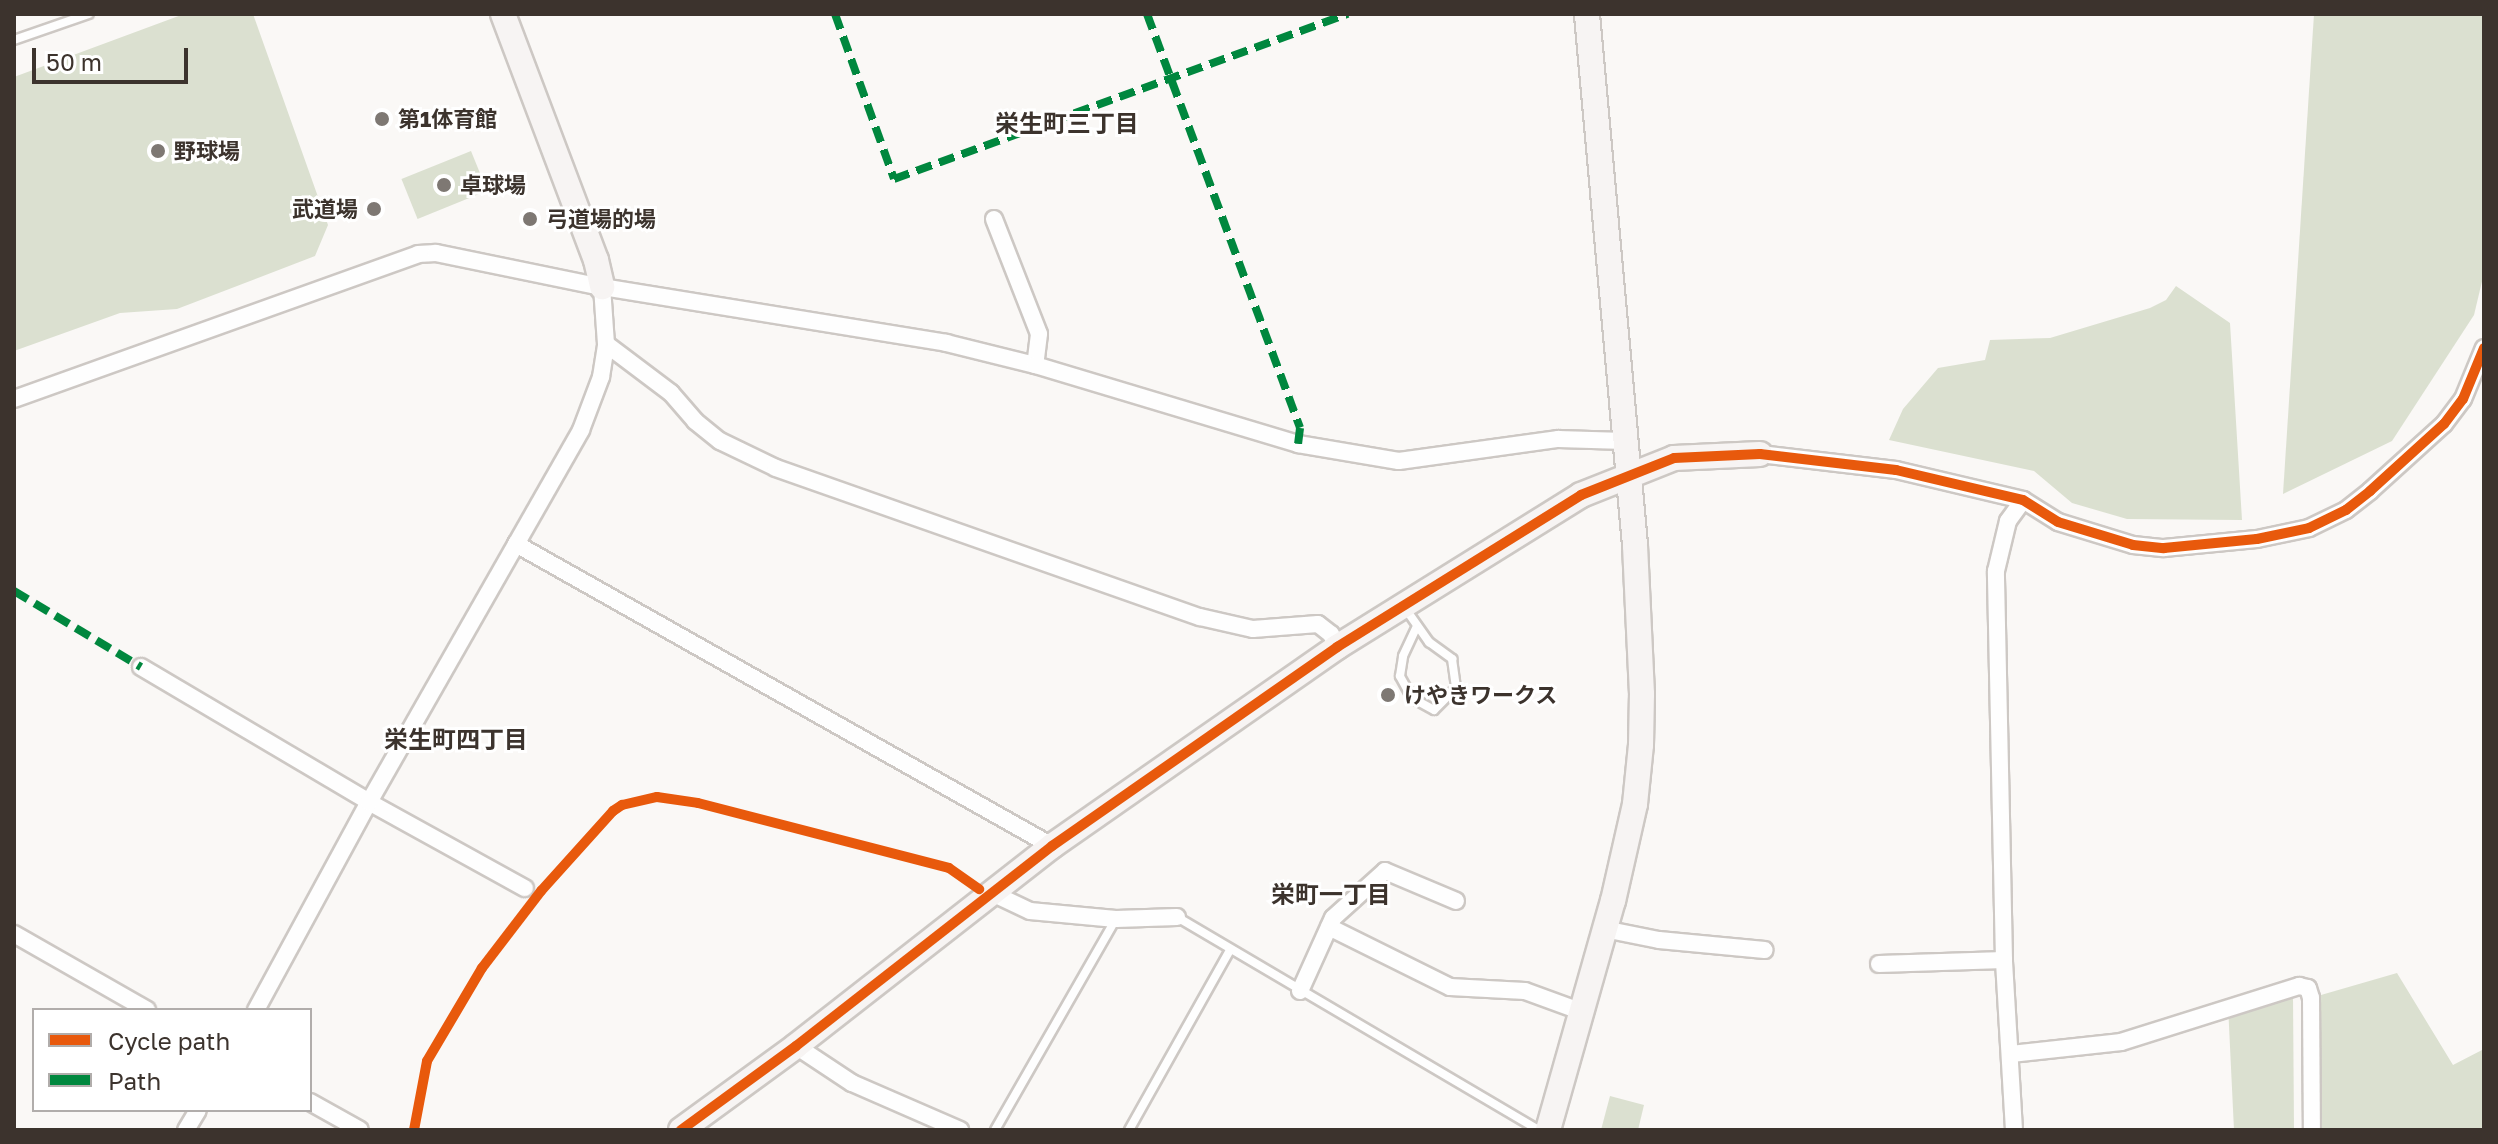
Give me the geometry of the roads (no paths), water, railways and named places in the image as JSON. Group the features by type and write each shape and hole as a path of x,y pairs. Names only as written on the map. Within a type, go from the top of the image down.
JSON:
{"street":[{"path":"257,1008 369,802 581,430 598,387 606,344 602,287 596,260 503,14"},
{"path":"1548,1130 1635,804 1641,745 1642,694 1625,441 1587,14"},
{"path":"994,219 1039,334 1035,365"},
{"path":"14,399 418,254 436,253 602,287 946,343 1035,365 1298,444 1399,461 1558,439 1625,441"},
{"path":"606,344 671,393 695,421 720,441 776,468 1200,617 1253,629 1318,624 1331,634 1337,647"},
{"path":"681,1130 796,1046 1052,846 1337,647 1581,495 1674,458 1760,454 1896,470 2023,500 2058,522 2133,545 2164,548 2206,545 2309,528 2346,510 2444,424 2463,399 2484,348"},
{"path":"2014,1130 2004,960 1996,571 2008,521 2023,500"},
{"path":"516,544 1052,846"},
{"path":"141,667 369,802 525,888"},
{"path":"1300,991 1333,918 1385,871 1456,901"},
{"path":"992,893 1030,911 1116,919 1177,917"},
{"path":"1329,927 1450,987 1525,991 1580,1011"},
{"path":"1604,929 1659,940 1765,950"},
{"path":"14,934 144,1008"},
{"path":"1879,964 2004,960"},
{"path":"2011,1054 2121,1042 2299,986 2308,988 2311,998 2312,1130"},
{"path":"796,1046 852,1083 960,1130"},
{"path":"312,1103 360,1130"},
{"path":"186,1130 197,1112"}],"lane":[{"path":"14,40 89,14"},
{"path":"1403,605 1429,642 1452,659 1456,688 1434,710 1412,698 1400,676 1403,656 1417,626"},
{"path":"1177,917 1538,1130"},
{"path":"995,1130 1116,919"},
{"path":"1129,1130 1230,950"}],"place":[{"name":"第1体育館","path":"382,119"},
{"name":"野球場","path":"158,151"},
{"name":"卓球場","path":"444,185"},
{"name":"武道場","path":"374,209"},
{"name":"弓道場的場","path":"530,219"},
{"name":"けやきワークス","path":"1388,695"}],"district":[{"name":"栄生町三丁目","path":"1067,123"},
{"name":"栄生町四丁目","path":"456,739"},
{"name":"栄町一丁目","path":"1331,894"}]}
